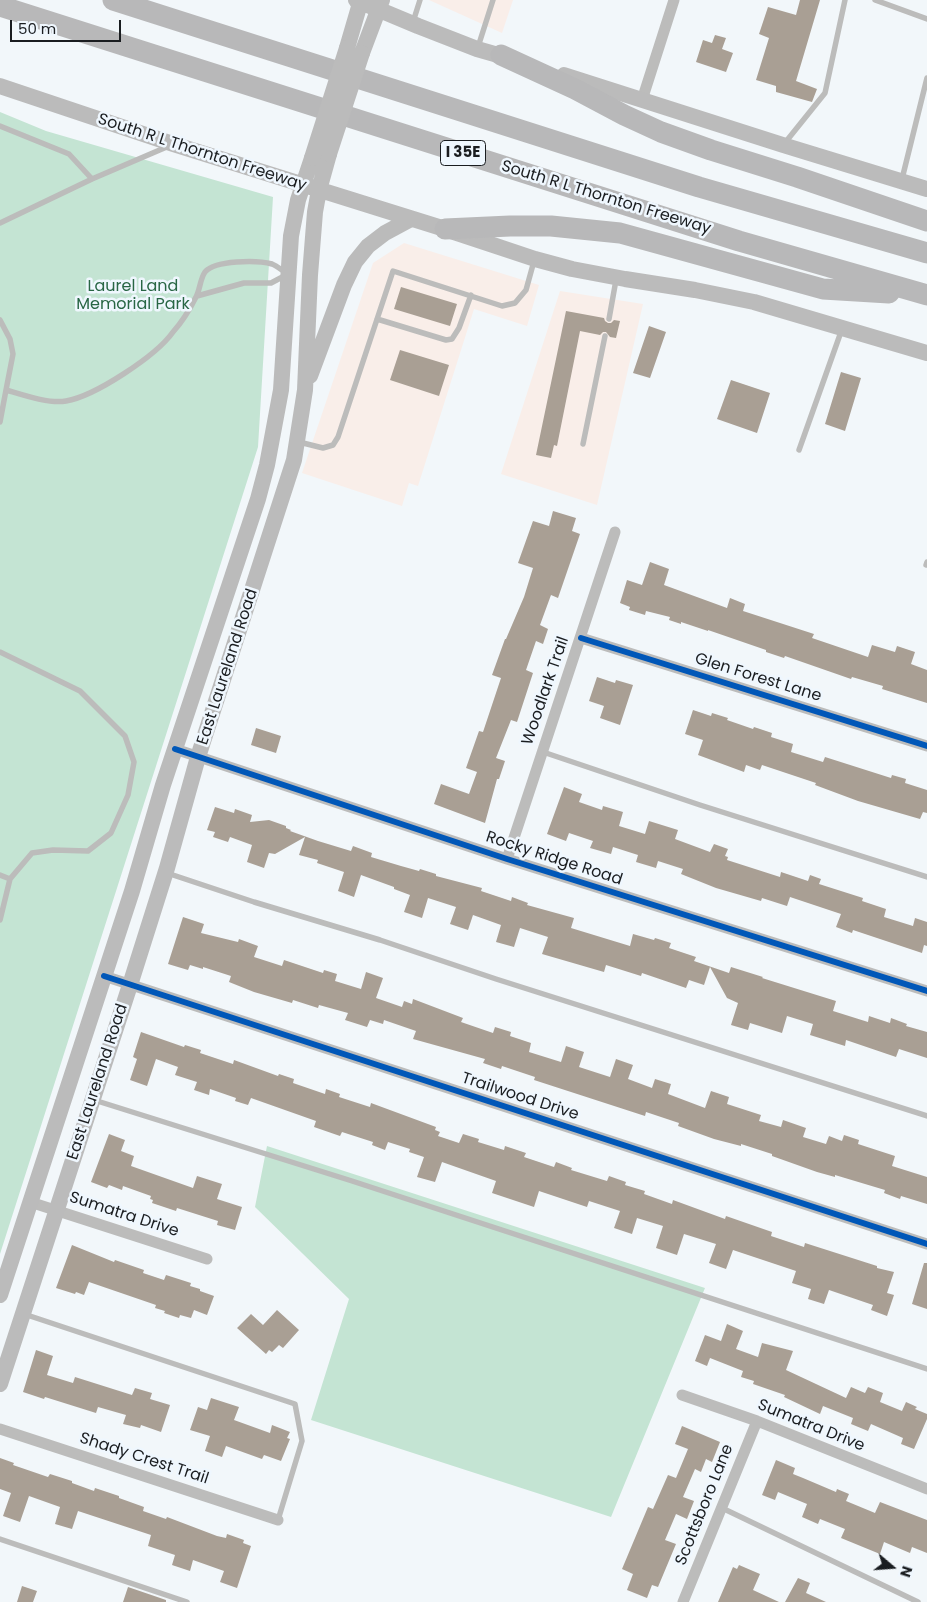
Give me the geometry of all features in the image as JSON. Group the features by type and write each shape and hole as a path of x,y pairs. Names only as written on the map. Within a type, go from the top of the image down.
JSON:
{"highway":[{"name":"I 35E","path":"113,0 699,187 927,253"},
{"name":"South R L Thornton Freeway","path":"0,6 740,241 927,296"},
{"path":"501,55 575,89 624,116 662,132 710,150 814,182 927,221"},
{"path":"445,229 551,226 612,232 650,240 823,288 927,296"}],"main road":[{"path":"354,51 359,1 380,5 412,24 477,49 927,189"},
{"path":"354,51 380,5"},
{"name":"East Laureland Road","path":"0,1384 166,873 198,757 294,460 305,390 310,275 319,190 330,154 354,51"},
{"name":"East Laureland Road","path":"0,1295 267,465 281,390 291,236 303,185 312,158 354,51"},
{"name":"South R L Thornton Freeway","path":"0,86 173,144 535,259 617,278 695,290 754,302 927,353"},
{"path":"305,390 344,285 355,262 368,246 389,230 411,219"},
{"path":"288,274 310,275"}],"street":[{"path":"642,100 674,0"},
{"name":"Woodlark Trail","path":"506,859 615,532"},
{"name":"Glen Forest Lane","path":"581,638 927,746"},
{"name":"Rocky Ridge Road","path":"175,750 506,859 927,991"},
{"name":"Trailwood Drive","path":"104,976 927,1244"},
{"name":"Sumatra Drive","path":"30,1202 206,1259"},
{"name":"Sumatra Drive","path":"682,1395 757,1421 927,1490"},
{"name":"Scottsboro Lane","path":"683,1602 757,1421"},
{"name":"Shady Crest Trail","path":"0,1429 278,1520"}],"lane":[{"path":"412,24 420,0"},
{"path":"477,49 492,0"},
{"path":"783,145 826,93 845,0"},
{"path":"875,0 927,19"},
{"path":"902,182 927,78"},
{"path":"0,126 69,154 92,179"},
{"path":"0,223 92,179 173,144"},
{"path":"298,441 323,448 333,445 338,437 394,271 502,306 515,303 526,290 535,259"},
{"path":"6,390 42,400 65,402 90,392 137,366 172,334 197,296 205,273 216,265 234,262 272,264 288,274 272,283 244,283 197,296"},
{"path":"608,319 617,278"},
{"path":"377,319 446,340 452,339 459,328 470,296"},
{"path":"0,320 10,340 13,354 0,422"},
{"path":"799,450 843,327"},
{"path":"584,444 605,336"},
{"path":"0,652 80,690 125,736 134,762 128,794 111,833 88,851 53,850 32,852 10,879 0,920"},
{"path":"542,752 728,814 927,877"},
{"path":"166,873 380,940 496,980 927,1116"},
{"path":"0,876 10,879"},
{"path":"93,1099 370,1187 927,1369"},
{"path":"22,1314 295,1404 302,1441 278,1520"},
{"path":"722,1508 918,1602"},
{"path":"0,1539 187,1602"}],"shaded area":[{"path":"429,0 513,0 502,33"},
{"path":"404,243 539,285 527,326 474,309 418,486 409,483 402,506 302,473 373,263"},
{"path":"560,291 643,304 597,505 501,474"}],"green space":[{"name":"Laurel Land Memorial Park","path":"0,112 46,131 273,197 258,447 0,1254"},
{"path":"267,1146 705,1288 611,1517 311,1420 349,1299 255,1207"}],"building":[{"path":"800,0 820,0 796,81 817,89 812,102 776,92 776,86 756,80 769,38 759,34 768,7 796,15"},
{"path":"715,35 726,38 722,49 733,53 726,72 696,62 703,40 712,43"},
{"path":"401,287 457,304 450,326 394,309"},
{"path":"566,311 604,318 608,323 614,320 620,321 616,338 610,337 606,332 600,335 580,331 557,446 554,445 551,458 536,455"},
{"path":"649,326 666,332 650,378 633,373"},
{"path":"400,350 449,365 439,396 390,380"},
{"path":"841,372 861,378 845,431 825,424"},
{"path":"731,380 770,393 757,433 717,419"},
{"path":"553,511 576,518 572,531 580,534 558,598 551,595 540,625 548,629 543,644 536,641 526,670 533,673 517,722 511,720 496,758 505,761 499,779 497,779 485,823 434,804 441,784 469,794 477,772 466,768 479,731 483,732 501,678 492,675 505,639 524,597 533,568 518,563 533,521 549,526"},
{"path":"650,562 669,569 664,585 727,608 730,598 745,604 743,611 814,634 812,638 868,657 872,645 895,652 897,646 915,652 911,664 927,670 927,703 882,689 883,686 852,677 851,679 785,656 784,658 766,652 766,650 708,630 669,620 670,617 646,611 645,615 629,610 630,607 620,603 627,580 642,585"},
{"path":"597,677 615,683 616,680 633,685 620,725 600,718 604,706 589,701"},
{"path":"693,710 711,716 712,713 753,729 754,727 772,733 771,737 793,744 791,752 823,762 825,757 891,778 892,775 906,779 905,783 927,790 927,813 923,812 920,819 858,801 815,785 816,783 762,765 760,770 746,765 744,772 698,755 703,740 685,734"},
{"path":"256,728 281,736 276,753 251,745"},
{"path":"564,787 582,794 579,802 602,810 603,806 623,812 619,826 645,834 649,821 678,830 675,839 710,852 714,844 728,849 725,856 728,857 727,860 780,877 781,872 808,881 810,875 821,879 819,884 863,898 862,901 886,909 884,917 913,926 915,918 927,922 927,946 924,945 922,953 853,930 852,933 836,927 841,914 790,897 787,906 762,898 761,901 716,888 681,874 683,869 658,861 656,868 636,862 638,855 613,847 611,854 590,848 593,841 569,833 566,841 547,834"},
{"path":"215,807 234,813 235,809 252,815 250,822 269,820 286,826 290,831 318,841 351,851 353,846 372,853 371,857 419,871 420,869 436,874 436,876 482,888 481,891 511,901 512,897 528,903 527,905 574,918 571,928 630,946 633,934 671,943 669,948 696,957 694,961 729,973 731,967 836,1001 833,1011 868,1022 869,1016 890,1023 891,1018 907,1024 906,1026 927,1032 927,1058 899,1049 896,1057 846,1040 845,1046 810,1035 813,1024 787,1016 782,1033 750,1023 748,1030 731,1025 738,1003 727,998 710,967 704,985 689,980 686,988 642,973 641,976 606,965 604,972 542,954 548,937 520,928 514,947 496,942 501,925 473,915 468,930 450,924 456,907 428,898 422,918 404,912 410,895 361,875 354,897 338,891 344,872 317,863 318,860 299,855 305,837 275,854 269,853 264,868 247,862 252,845 230,837 228,842 213,837 215,832 207,830"},
{"path":"183,917 204,924 201,933 238,942 239,939 258,946 254,957 282,966 284,960 323,973 324,970 337,974 335,981 361,989 366,972 383,978 376,998 402,1007 404,1001 412,1004 413,999 463,1018 461,1022 493,1033 495,1027 511,1032 510,1036 531,1043 529,1052 561,1062 566,1046 584,1052 579,1067 610,1077 616,1059 633,1065 628,1079 652,1088 655,1079 671,1084 668,1094 705,1108 711,1091 729,1097 727,1104 761,1115 759,1121 781,1127 783,1120 806,1128 803,1137 826,1144 829,1136 842,1141 844,1135 859,1140 858,1144 895,1156 892,1166 927,1177 927,1204 901,1196 900,1199 884,1193 885,1190 835,1175 835,1177 817,1172 741,1144 741,1146 714,1139 678,1126 679,1123 646,1112 645,1116 534,1080 535,1077 502,1066 501,1069 483,1063 485,1059 413,1039 416,1031 384,1020 383,1024 370,1020 367,1027 345,1020 348,1013 319,1005 318,1008 293,1000 292,1003 254,992 229,982 231,976 203,967 203,969 190,965 188,970 168,964"},
{"path":"141,1032 184,1047 185,1045 201,1050 200,1053 233,1064 234,1060 278,1076 279,1074 294,1079 293,1083 325,1094 326,1089 340,1094 339,1097 370,1107 371,1103 436,1127 435,1130 440,1132 438,1136 459,1143 463,1134 479,1139 478,1142 504,1150 505,1146 526,1153 524,1157 554,1167 556,1162 572,1168 571,1170 607,1181 609,1176 626,1182 625,1185 645,1191 644,1194 672,1204 673,1200 725,1219 726,1216 772,1232 771,1236 804,1247 805,1243 894,1272 887,1293 894,1295 887,1316 871,1310 873,1305 829,1290 824,1304 808,1299 811,1289 792,1283 796,1271 733,1250 726,1269 709,1263 716,1244 684,1234 677,1255 656,1248 663,1226 637,1218 632,1234 614,1228 620,1211 589,1201 587,1207 539,1191 534,1207 492,1193 496,1181 442,1162 435,1182 417,1177 424,1157 409,1152 410,1149 388,1142 385,1150 372,1145 373,1142 342,1132 340,1136 314,1127 316,1121 251,1098 248,1105 235,1101 236,1098 210,1089 209,1095 194,1090 197,1082 175,1075 178,1067 156,1059 147,1086 130,1080 137,1059 133,1057"},
{"path":"109,1134 125,1140 121,1151 134,1156 131,1166 193,1188 197,1176 222,1184 217,1199 242,1207 235,1230 217,1225 218,1221 177,1208 176,1211 152,1203 151,1196 123,1186 122,1190 109,1185 107,1188 91,1182"},
{"path":"72,1245 114,1262 115,1260 144,1270 143,1273 164,1280 166,1275 191,1283 190,1286 214,1296 207,1315 194,1310 191,1318 180,1315 179,1318 155,1308 156,1305 89,1282 84,1295 56,1288"},
{"path":"924,1263 927,1263 927,1309 912,1304"},
{"path":"277,1310 299,1330 283,1348 279,1345 272,1352 269,1350 266,1354 237,1328 251,1314 263,1325"},
{"path":"727,1324 743,1331 736,1349 758,1357 762,1343 793,1351 786,1370 846,1398 851,1387 865,1393 868,1387 883,1393 880,1402 902,1411 906,1402 917,1407 915,1409 927,1414 927,1419 914,1449 901,1444 903,1438 871,1424 868,1431 851,1424 853,1418 823,1406 820,1414 784,1397 785,1395 753,1384 754,1381 741,1377 743,1371 710,1358 707,1366 695,1361 705,1335 721,1341"},
{"path":"36,1350 53,1356 47,1375 73,1383 75,1377 132,1395 135,1388 152,1393 150,1399 170,1405 161,1432 141,1425 140,1428 123,1424 126,1415 98,1407 96,1413 23,1392"},
{"path":"211,1398 239,1407 234,1420 270,1433 272,1425 290,1432 287,1438 290,1439 281,1461 264,1455 262,1459 226,1446 222,1457 205,1451 210,1436 190,1430 198,1407 207,1410"},
{"path":"682,1426 720,1442 712,1462 706,1459 701,1472 695,1469 683,1497 694,1501 687,1519 676,1514 665,1540 676,1544 658,1587 652,1585 647,1598 627,1590 633,1574 622,1569 648,1507 653,1509 668,1475 676,1478 688,1449 675,1444"},
{"path":"0,1458 14,1463 13,1465 48,1477 50,1474 94,1491 95,1488 119,1496 119,1498 144,1507 143,1511 166,1519 167,1517 217,1536 226,1538 227,1534 244,1540 243,1543 251,1546 237,1588 220,1582 224,1571 193,1560 190,1571 172,1565 175,1555 148,1546 151,1535 78,1511 72,1529 55,1524 60,1507 29,1496 20,1522 3,1516 11,1493 0,1489"},
{"path":"776,1460 795,1468 793,1474 836,1492 837,1489 849,1494 846,1501 875,1513 880,1502 927,1520 927,1553 912,1547 910,1553 884,1542 880,1554 841,1538 845,1529 820,1519 818,1524 802,1517 807,1504 778,1492 775,1500 762,1495"},
{"path":"739,1565 760,1574 753,1590 779,1602 718,1602 733,1567 737,1569"},
{"path":"798,1578 810,1583 806,1593 826,1602 785,1602"},
{"path":"22,1586 37,1591 33,1602 17,1602"},
{"path":"128,1587 166,1600 166,1602 123,1602"}],"cycle path":[{"path":"581,638 927,746"},
{"path":"175,749 507,859 927,991"},
{"path":"104,976 927,1244"}]}
